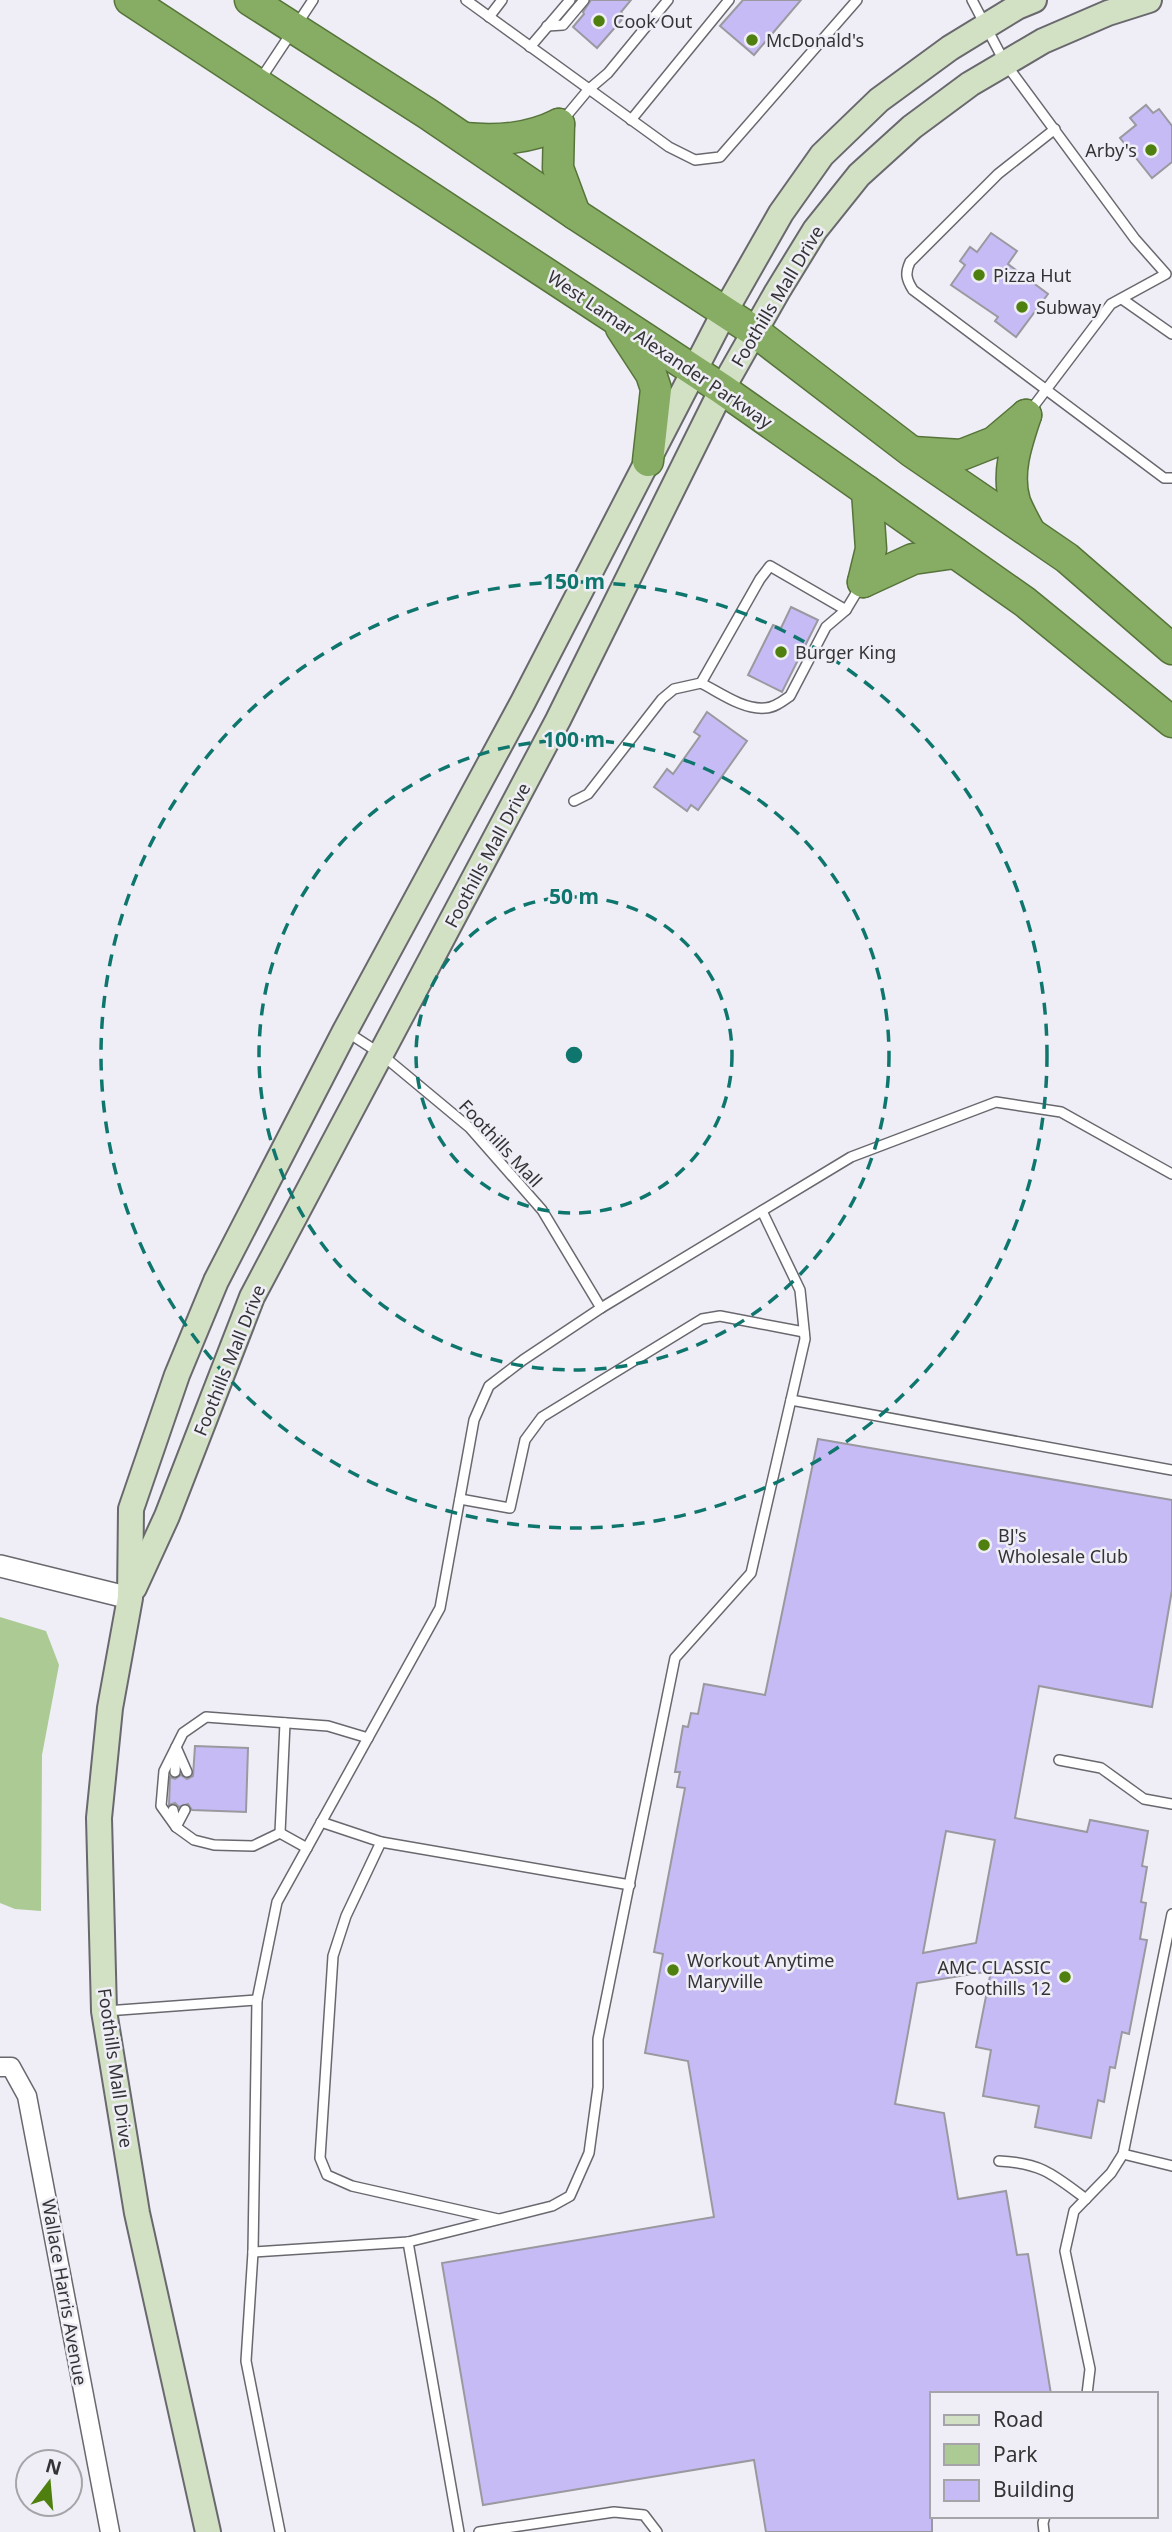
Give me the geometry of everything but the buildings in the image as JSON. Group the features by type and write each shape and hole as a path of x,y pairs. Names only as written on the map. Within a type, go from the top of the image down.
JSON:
{"highway":[{"name":"West Lamar Alexander Parkway","path":"130,0 722,389 1025,602 1172,722"},
{"path":"250,0 464,138 754,331 912,452 1068,558 1172,649"},
{"path":"464,138 493,140 523,137 559,124 558,168 575,214"},
{"path":"615,318 650,374 656,389 648,461"},
{"path":"912,452 961,455 994,442 1026,415"},
{"path":"1026,415 1014,451 1012,476 1014,501 1030,533"},
{"path":"863,582 871,549 867,491"},
{"path":"863,582 913,559 955,553"}],"main road":[{"name":"Foothills Mall Drive","path":"208,2532 137,2213 104,2011 99,1818 110,1708 130,1598 131,1509 177,1375 216,1280 345,1031 523,702 724,313 781,213 822,155 879,100 950,48 1034,0"},
{"name":"Foothills Mall Drive","path":"130,1598 167,1516 252,1297 558,720 722,389 815,230 859,175 912,127 970,84 1043,41 1108,13 1149,0"}],"street":[{"path":"0,1566 130,1598"},
{"name":"Wallace Harris Avenue","path":"0,2067 11,2067 27,2096 110,2532"}],"lane":[{"path":"258,84 313,0"},
{"path":"466,0 669,147 695,160 720,157 857,0"},
{"path":"489,17 502,0"},
{"path":"530,47 570,0"},
{"path":"547,26 563,25 584,0"},
{"path":"559,124 588,90 608,73 668,0"},
{"path":"631,120 729,0"},
{"path":"972,0 1005,63 1135,239 1166,274 1111,304 1026,415"},
{"path":"1055,129 998,174 910,262 906,277 913,290 1164,478 1172,478"},
{"path":"1122,299 1172,334"},
{"path":"701,683 770,566 846,610"},
{"path":"574,801 589,794 662,699 674,689 701,683 746,705 766,709 790,696 826,628 846,610 863,582"},
{"name":"Foothills Mall","path":"345,1031 381,1054 470,1128 542,1210 601,1308"},
{"path":"280,2532 246,2361 253,2252 257,2000 277,1902 440,1608 474,1420 489,1386 601,1308 852,1157 996,1102 1061,1112 1172,1174"},
{"path":"253,2252 408,2242 552,2206 570,2196 589,2152 598,2087 598,2039 675,1658 751,1573 805,1339 800,1290 762,1211"},
{"path":"460,1499 510,1508 525,1440 542,1417 702,1319 720,1316 804,1332"},
{"path":"791,1400 1172,1471"},
{"path":"280,1833 253,1846 214,1845 194,1840 176,1828 160,1806 164,1770 183,1733 206,1717 328,1726 368,1738"},
{"path":"280,1833 285,1723"},
{"path":"175,1772 176,1748"},
{"path":"176,1748 187,1772"},
{"path":"1059,1760 1101,1768 1144,1799 1172,1804"},
{"path":"173,1810 176,1828"},
{"path":"176,1828 185,1810"},
{"path":"321,1822 381,1842 630,1885"},
{"path":"280,1833 307,1848"},
{"path":"381,1842 346,1916 333,1956 320,2158 327,2175 352,2186 499,2220"},
{"path":"1087,2392 1090,2369 1065,2251 1074,2211 1111,2173 1123,2154 1172,1914"},
{"path":"104,2011 257,2000"},
{"path":"1123,2154 1172,2166"},
{"path":"999,2161 1025,2162 1050,2172 1086,2199"},
{"path":"408,2242 459,2532"},
{"path":"479,2532 614,2512 644,2515 657,2532"}],"green space":[{"path":"0,1617 46,1631 59,1665 42,1755 41,1911 15,1909 0,1903"}],"place":[{"name":"Cook Out","path":"599,21"},
{"name":"McDonald's","path":"752,40"},
{"name":"Arby's","path":"1151,150"},
{"name":"Pizza Hut","path":"979,275"},
{"name":"Subway","path":"1022,307"},
{"name":"Burger King","path":"781,652"},
{"name":"BJ's Wholesale Club","path":"984,1545"},
{"name":"Workout Anytime Maryville","path":"673,1970"},
{"name":"AMC CLASSIC Foothills 12","path":"1065,1977"}]}
